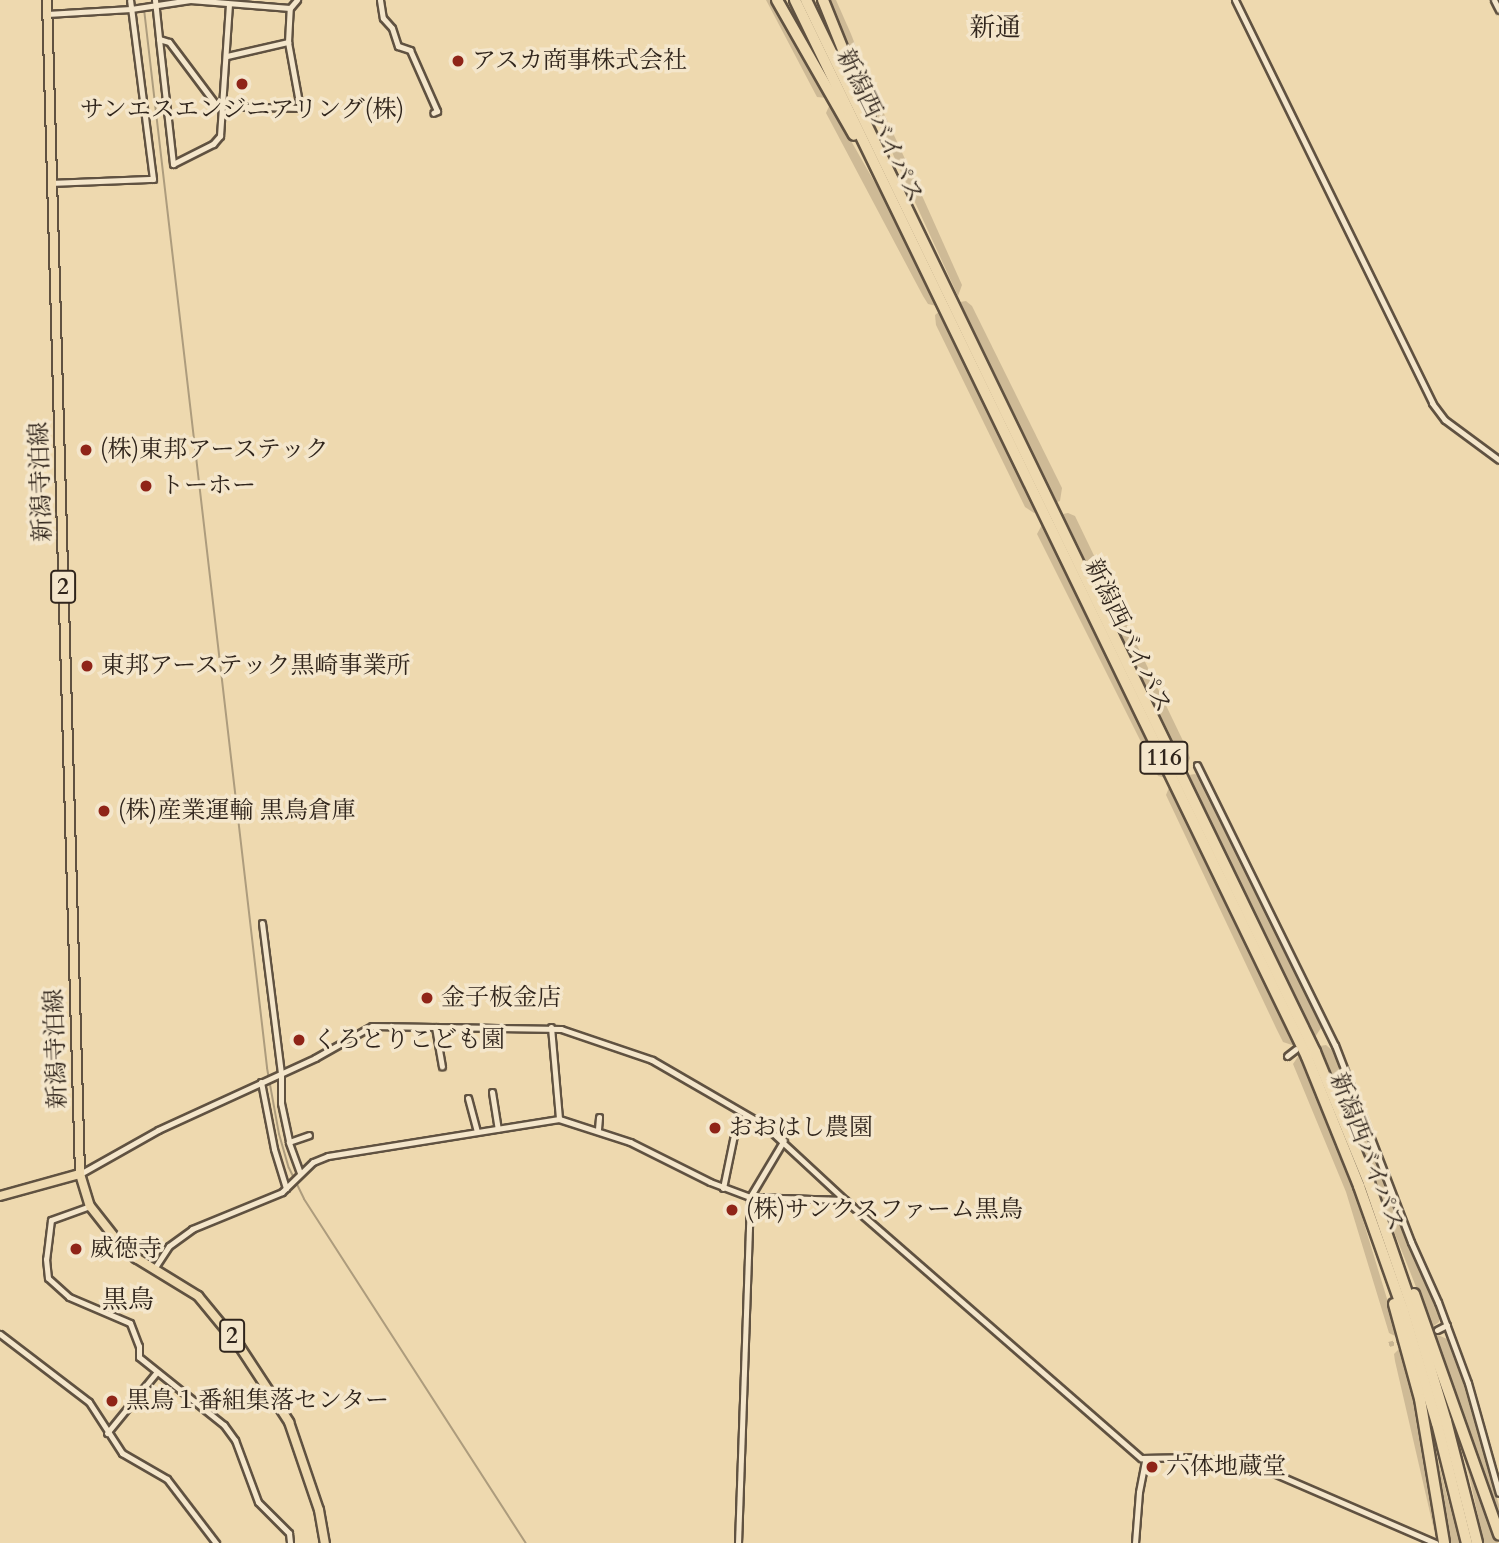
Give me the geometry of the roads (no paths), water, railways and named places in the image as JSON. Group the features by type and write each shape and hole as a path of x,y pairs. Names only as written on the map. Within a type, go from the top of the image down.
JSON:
{"highway":[{"path":"777,0 895,193"},
{"name":"新潟西バイパス","path":"796,0 895,193"},
{"name":"新潟西バイパス","path":"806,0 895,193 1267,970 1332,1118 1387,1247 1430,1365 1477,1543"},
{"path":"823,0 895,193"},
{"path":"1387,1247 1416,1299 1499,1534"},
{"path":"1387,1247 1422,1409 1444,1543"},
{"name":"新潟西バイパス","path":"1387,1247 1467,1543"}],"main road":[{"name":"新潟寺泊線","path":"47,0 80,1174"},
{"path":"0,1196 80,1174"},
{"name":"2","path":"80,1174 89,1206 116,1239 136,1258 198,1296 221,1320 289,1422 319,1510 325,1543"}],"street":[{"path":"52,183 153,179 130,0"},
{"path":"47,15 133,9 155,2 190,0 290,8"},
{"path":"159,39 169,42 202,90 217,106 300,108 288,42 290,8 297,0"},
{"path":"380,0 383,18 392,27 398,46 410,51 437,111 433,113"},
{"path":"1234,0 1432,403 1445,420 1499,460"},
{"path":"1494,0 1499,10"},
{"path":"155,2 173,164 213,144 220,136 227,56 225,3"},
{"path":"227,56 288,42"},
{"path":"1197,765 1279,927 1326,1033 1335,1045 1447,1325 1468,1383 1499,1493"},
{"path":"262,923 281,1103 299,1175"},
{"path":"80,1174 158,1129 279,1075 372,1026 551,1027 652,1060 736,1106 784,1140 845,1200 1145,1461 1199,1457 1262,1468 1434,1543"},
{"path":"435,1027 442,1066"},
{"path":"551,1027 559,1119"},
{"path":"1317,1038 1326,1033"},
{"path":"1287,1056 1296,1049"},
{"path":"263,1082 274,1149 288,1186"},
{"path":"492,1092 498,1129"},
{"path":"468,1098 477,1132"},
{"path":"598,1129 599,1117"},
{"path":"154,1269 169,1247 191,1229 272,1197 328,1156 559,1119 598,1129 649,1150 723,1188 750,1196 845,1200"},
{"path":"289,1142 309,1135"},
{"path":"723,1188 734,1135"},
{"path":"738,1543 750,1196 784,1140"},
{"path":"89,1206 51,1220 46,1259 48,1278 69,1297 130,1324 139,1346 139,1357 224,1425 235,1440 258,1502 289,1534 290,1543"},
{"path":"1437,1330 1447,1325"},
{"path":"0,1334 89,1402 122,1453 167,1479 216,1543"},
{"path":"107,1433 156,1373"},
{"path":"1135,1543 1139,1492 1145,1461"}],"waterway":[{"path":"144,9 267,1068 279,1134 289,1168 304,1199 526,1543"}],"tunnel":[{"path":"1389,1344 1403,1340"}],"place":[{"name":"アスカ商事株式会社","path":"458,61"},
{"name":"サンエスエンジニアリング(株)","path":"242,84"},
{"name":"(株)東邦アーステック","path":"86,450"},
{"name":"トーホー","path":"146,486"},
{"name":"東邦アーステック黒崎事業所","path":"87,666"},
{"name":"(株)産業運輸 黒鳥倉庫","path":"104,811"},
{"name":"金子板金店","path":"427,998"},
{"name":"くろとりこども園","path":"299,1040"},
{"name":"おおはし農園","path":"715,1128"},
{"name":"(株)サンクスファーム黒鳥","path":"732,1210"},
{"name":"威徳寺","path":"76,1249"},
{"name":"黒鳥１番組集落センター","path":"112,1401"},
{"name":"六体地蔵堂","path":"1152,1467"}],"district":[{"name":"新通","path":"995,28"},
{"name":"黒鳥","path":"128,1300"}]}
